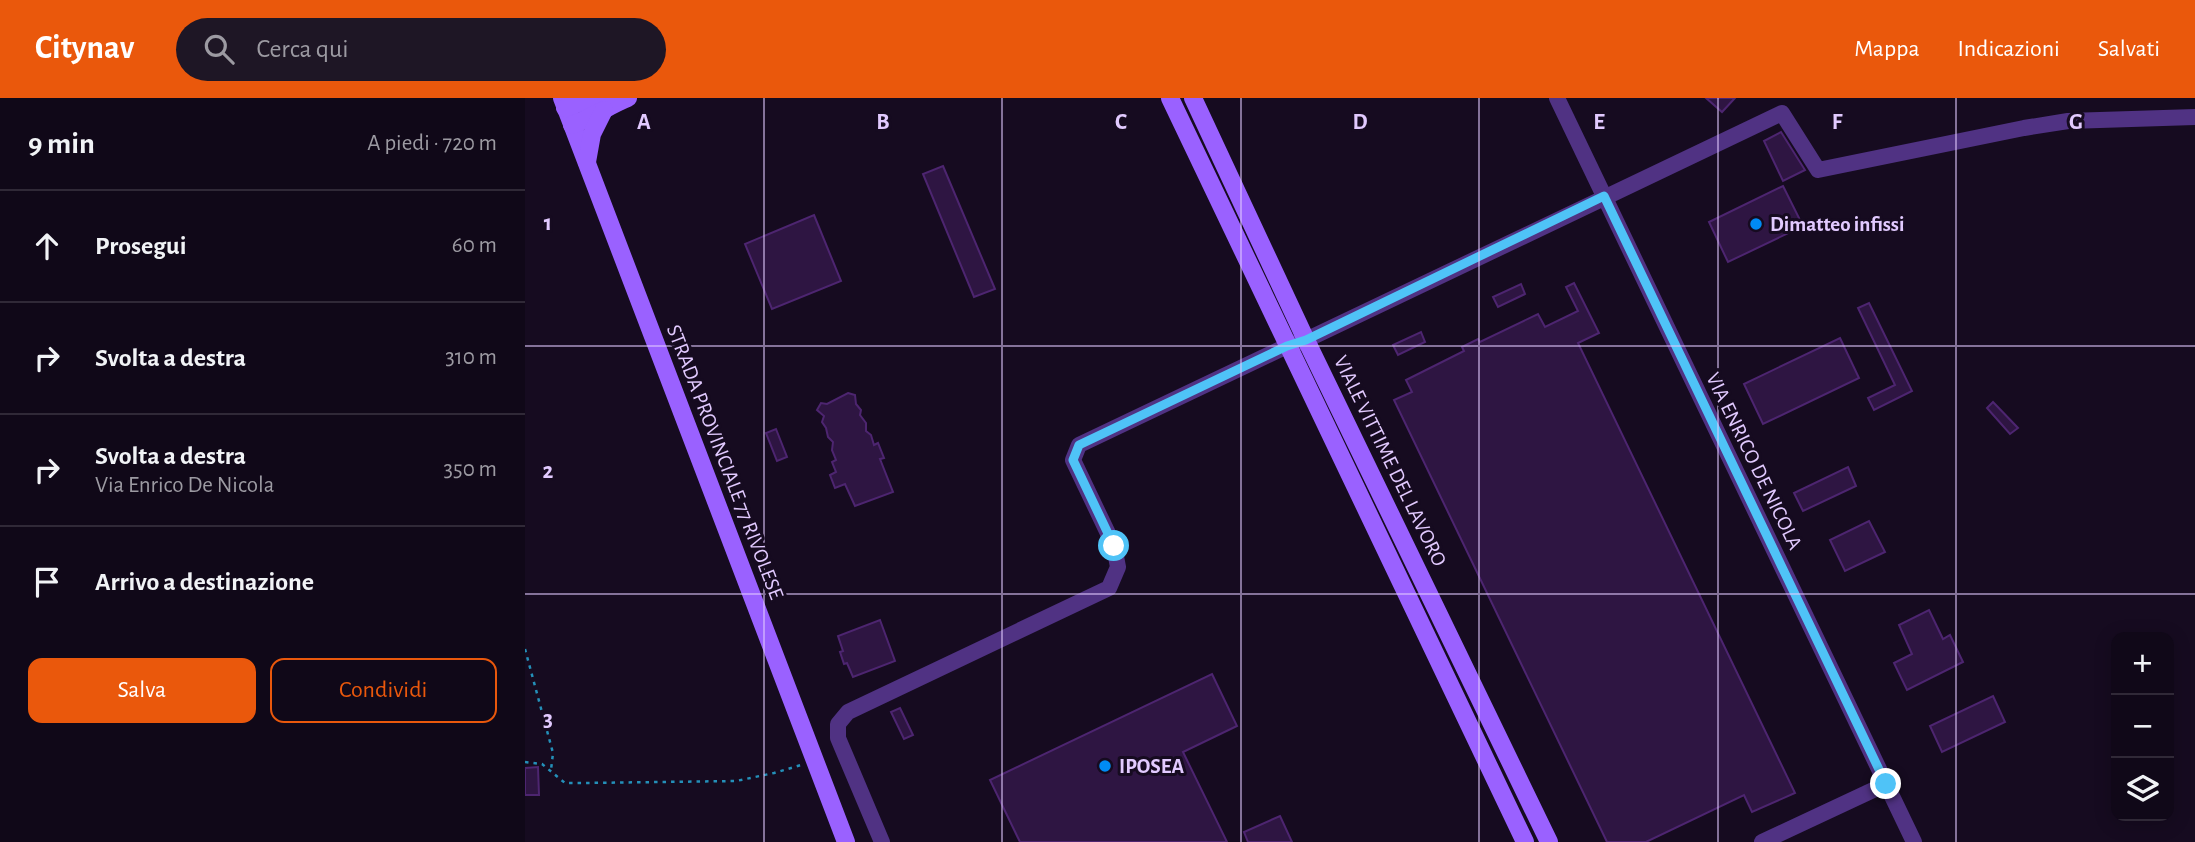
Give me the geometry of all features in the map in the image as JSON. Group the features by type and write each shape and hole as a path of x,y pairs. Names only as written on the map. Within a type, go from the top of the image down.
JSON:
{"street":[{"path":"566,110 586,120 599,102 628,98"},
{"name":"VIALE VITTIME DEL LAVORO","path":"1170,98 1525,842"},
{"name":"VIALE VITTIME DEL LAVORO","path":"1193,98 1306,340 1549,842"},
{"name":"VIA ENRICO DE NICOLA","path":"1557,98 1914,842"},
{"path":"587,164 599,102"},
{"name":"STRADA PROVINCIALE 77 RIVOLESE","path":"566,110 846,842"},
{"path":"883,842 838,738 838,724 848,712 1109,588 1118,567 1114,546 1073,460 1079,445 1782,113 1818,170 2068,121 2195,117"},
{"path":"1762,842 1886,784"}],"path":[{"path":"525,649 553,752 551,771"},
{"path":"525,762 543,764 565,783 736,781 814,761"}],"building":[{"path":"1706,98 1735,98 1722,112"},
{"path":"1781,132 1805,170 1783,181 1764,141"},
{"path":"943,166 995,289 974,297 923,174"},
{"name":"Dimatteo infissi","path":"1783,186 1803,226 1728,262 1709,222"},
{"path":"814,215 841,281 772,309 745,244"},
{"path":"1574,283 1599,333 1578,343 1795,793 1752,812 1744,795 1646,842 1607,842 1394,400 1412,392 1406,380 1464,351 1462,347 1478,339 1480,342 1538,314 1545,327 1578,311 1566,287"},
{"path":"1521,284 1525,294 1498,307 1493,297"},
{"path":"1869,303 1912,391 1874,410 1868,398 1895,385 1858,308"},
{"path":"1421,332 1425,342 1398,355 1393,345"},
{"path":"1840,338 1859,378 1763,424 1744,384"},
{"path":"848,393 855,395 856,404 861,410 860,415 866,423 866,431 871,435 874,445 878,443 884,458 880,459 893,492 855,506 845,484 835,488 830,475 836,472 832,462 836,460 832,450 833,442 822,422 824,416 817,410 821,403 827,404"},
{"path":"1993,402 2018,428 2010,434 1987,408"},
{"path":"776,429 787,457 777,461 766,433"},
{"path":"1848,467 1856,486 1803,511 1794,493"},
{"path":"1869,521 1885,552 1845,571 1830,540"},
{"path":"1929,610 1943,639 1950,635 1963,662 1907,690 1894,663 1912,654 1899,625"},
{"path":"880,620 895,661 853,677 847,663 844,664 838,636"},
{"name":"IPOSEA","path":"1212,674 1237,726 1183,752 1227,842 1020,842 990,780"},
{"path":"1993,696 2005,722 1942,752 1930,726"},
{"path":"900,708 913,735 904,739 891,712"},
{"path":"538,767 539,795 525,795 525,768"},
{"path":"1280,816 1292,842 1248,842 1244,832"}],"place":[{"name":"Dimatteo infissi","path":"1756,224"},
{"name":"IPOSEA","path":"1105,766"}],"route":[{"path":"1114,546 1073,460 1079,445 1287,346 1306,340 1604,196 1886,784"}]}
